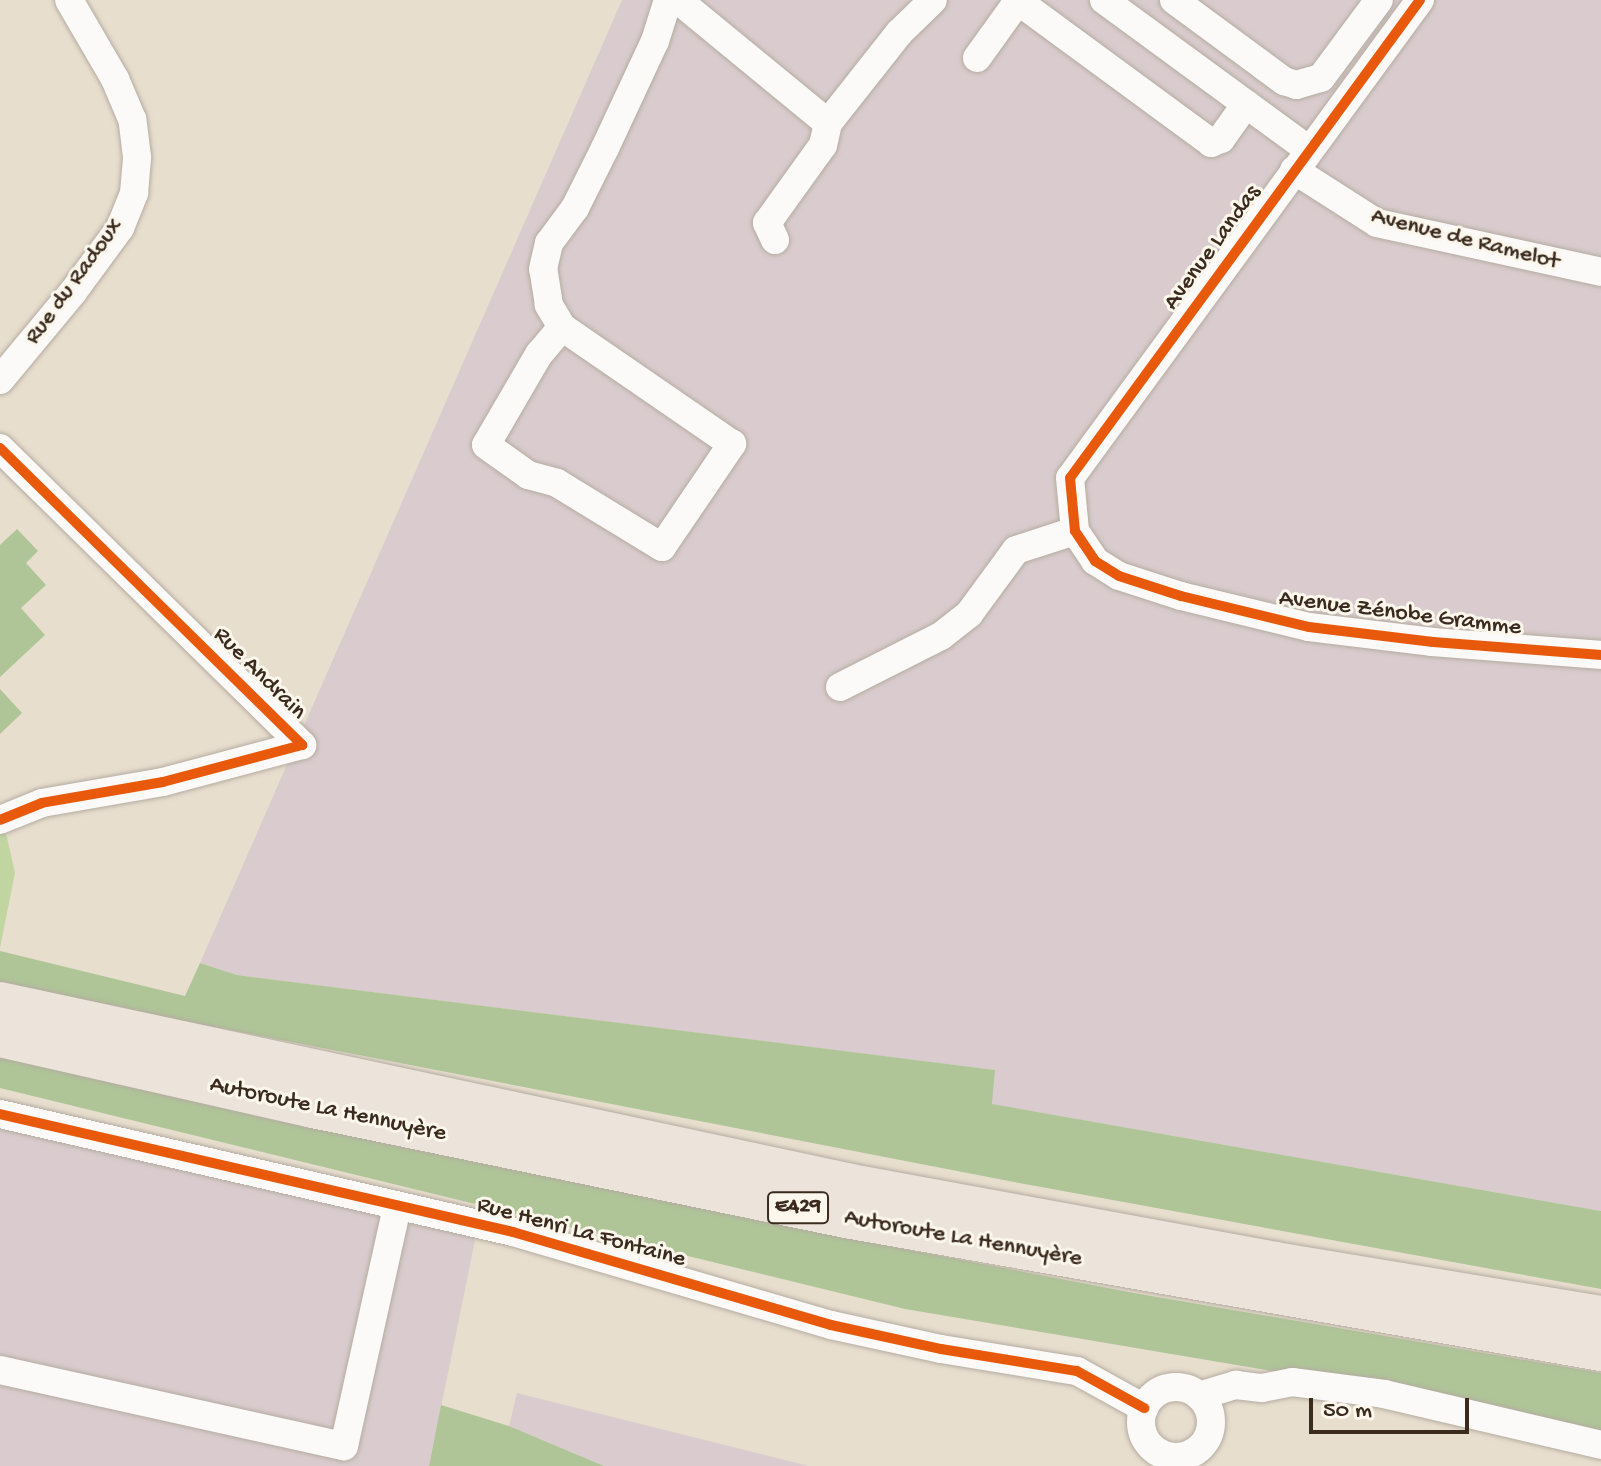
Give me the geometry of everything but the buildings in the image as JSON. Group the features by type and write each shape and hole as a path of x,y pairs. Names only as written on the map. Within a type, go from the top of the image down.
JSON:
{"highway":[{"name":"Autoroute La Hennuyère","path":"0,1002 851,1184 1275,1262 1601,1316"},
{"name":"Autoroute La Hennuyère","path":"0,1037 313,1108 846,1218 1601,1351"}],"street":[{"name":"Rue du Radoux","path":"0,380 73,292 120,228 134,193 137,157 132,119 115,79 69,0"},
{"path":"562,327 539,354 486,445 528,475 557,483 662,547 732,444 562,327 549,305 543,269 549,243 575,208 605,148 655,41 668,0"},
{"path":"678,0 828,123"},
{"path":"775,240 767,223 823,145 828,123 899,33 933,0"},
{"path":"1174,0 1284,81 1296,85 1321,78 1379,0"},
{"name":"Avenue Landas","path":"1075,531 1070,478 1420,0"},
{"path":"977,58 1018,1 1211,143 1221,139 1246,104"},
{"name":"Avenue de Ramelot","path":"1122,5 1246,104 1302,160 1377,223 1601,272"},
{"name":"Rue Andrain","path":"0,448 302,745 163,782 42,803 0,820"},
{"path":"840,687 941,636 969,614 1016,550 1075,531"},
{"name":"Avenue Zénobe Gramme","path":"1075,531 1095,561 1119,576 1181,596 1295,623 1433,642 1601,655"},
{"name":"Rue Henri La Fontaine","path":"0,1114 527,1236 831,1325 941,1349 1077,1371 1144,1408"},
{"path":"0,1370 344,1446 397,1206"},
{"path":"1199,1396 1236,1385 1262,1388 1292,1382 1384,1394 1601,1445"},
{"path":"1182,1387 1199,1396 1210,1414 1208,1435 1194,1452 1186,1461 1153,1448 1142,1430 1144,1408 1164,1389 1182,1387"}],"shaded area":[{"path":"622,0 1601,0 1601,1211 991,1104 994,1070 237,975 200,963"},
{"path":"0,1114 479,1221 429,1466 0,1466"},
{"path":"517,1393 809,1466 604,1466 509,1426"}],"green space":[{"path":"17,529 38,551 26,563 46,585 21,608 45,635 0,677 0,545"},
{"path":"0,689 22,713 0,734"},
{"path":"4,824 15,873 0,948 0,827"},
{"path":"0,951 185,996 200,963 237,975 995,1070 992,1104 1601,1211 1601,1289 1019,1183 8,987 0,985"},
{"path":"0,1054 774,1224 1134,1293 1601,1373 1601,1437 1367,1387 905,1309 0,1088"},
{"path":"441,1405 509,1426 604,1466 429,1466"}],"cycle path":[{"path":"1420,0 1070,478 1075,531 1095,561 1119,576 1181,596 1309,627 1433,642 1601,655"},
{"path":"0,448 302,745 163,782 42,803 0,820"},
{"path":"0,1114 513,1232 831,1325 941,1349 1077,1371 1144,1408"}]}
